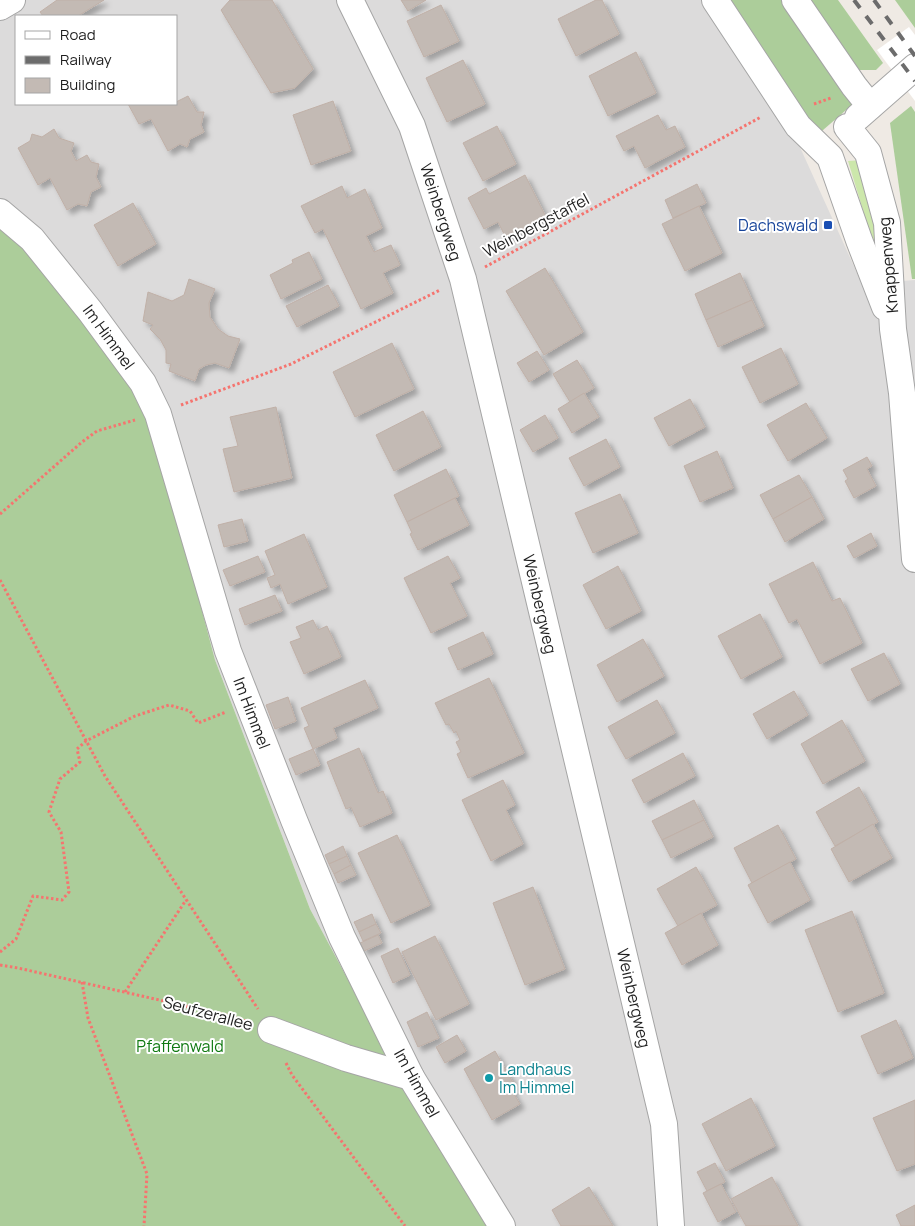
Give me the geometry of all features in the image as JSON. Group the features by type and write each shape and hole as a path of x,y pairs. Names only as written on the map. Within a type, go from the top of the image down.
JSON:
{"street":[{"path":"0,7 12,0"},
{"name":"Weinbergweg","path":"350,0 412,126 463,279 664,1124 671,1226"},
{"name":"Knappenweg","path":"715,0 798,126 830,157 893,329"},
{"path":"795,0 854,86 870,106"},
{"path":"830,157 834,139 915,67"},
{"name":"Knappenweg","path":"847,127 868,153 887,223 893,329 902,393 915,559"},
{"name":"Im Himmel","path":"0,212 32,239 90,311 143,384 158,414 228,651 342,937 411,1076 502,1226"},
{"name":"Seufzerallee","path":"271,1030 346,1058 411,1076"}],"path":[{"name":"Weinbergstaffel","path":"158,414 292,364 463,279 783,105"},
{"path":"0,514 82,442 97,432 121,424"},
{"path":"0,580 105,776 257,1006 271,1030 292,1075 405,1226"},
{"path":"0,952 16,939 33,896 62,900 70,892 60,832 49,812 60,779 80,762 77,750 86,740 135,716 169,705 190,711 198,723 209,719"},
{"path":"125,992 186,900"},
{"name":"Seufzerallee","path":"0,965 230,1016 271,1030"},
{"path":"82,982 88,1018 147,1174 144,1226"}],"shaded area":[{"path":"0,0 723,0 765,70 862,284 915,280 915,1226 487,1226 422,1117 310,909 215,660 147,402 0,223"}],"green space":[{"path":"726,0 783,0 853,104 815,137"},
{"path":"806,0 838,0 883,63 876,70 854,70"},
{"path":"895,0 915,0 915,28"},
{"path":"911,106 915,112 915,279 912,279 890,123"},
{"path":"863,160 882,252 876,253 848,161"},
{"name":"Pfaffenwald","path":"0,223 9,229 147,402 215,660 310,909 422,1117 487,1226 0,1226"}],"pier":[{"path":"909,27 915,35 915,101 877,50"}],"building":[{"path":"57,0 104,0 80,15 42,15 40,12"},
{"path":"230,0 272,0 313,69 295,88 271,93 221,10"},
{"path":"401,0 426,0 408,11"},
{"path":"596,0 602,0 619,34 576,56 558,19"},
{"path":"441,5 459,41 424,57 407,21"},
{"path":"636,52 656,93 608,116 589,76"},
{"path":"463,60 485,104 447,122 426,78"},
{"path":"188,96 197,112 204,112 201,125 204,132 190,139 187,147 180,144 168,151 151,119 139,124 129,105 178,105 178,101"},
{"path":"333,101 351,151 311,165 293,115"},
{"path":"658,115 666,130 675,126 685,147 645,168 634,146 624,151 616,136"},
{"path":"497,126 516,164 483,181 463,143"},
{"path":"54,129 59,138 74,143 71,151 76,161 87,155 91,162 99,164 96,177 101,187 91,192 87,206 78,204 67,210 50,178 38,185 18,148 30,141 32,134 42,137"},
{"path":"525,175 546,217 506,238 498,222 484,229 468,198 486,188 489,194"},
{"path":"697,184 706,203 673,218 665,200"},
{"path":"342,186 347,198 365,189 382,228 366,236 374,252 391,245 400,265 383,273 393,293 361,309 323,229 315,233 301,206"},
{"path":"133,203 156,244 118,266 94,225"},
{"path":"699,206 722,253 685,271 662,224"},
{"path":"309,252 322,279 281,299 270,275 293,263 292,260"},
{"path":"545,268 583,332 544,355 506,291"},
{"path":"740,273 752,300 706,320 695,294"},
{"path":"189,279 215,289 209,303 210,317 218,329 228,336 240,339 229,368 215,363 206,365 199,369 195,381 169,371 171,364 166,363 166,350 160,339 150,329 153,325 143,321 148,292 172,301 184,295"},
{"path":"328,285 339,306 297,327 286,306"},
{"path":"752,300 764,326 718,347 706,320"},
{"path":"392,343 414,389 355,417 333,372"},
{"path":"781,348 798,384 760,403 742,367"},
{"path":"537,351 549,370 529,382 517,363"},
{"path":"577,360 594,388 570,402 553,374"},
{"path":"584,393 599,417 572,433 558,409"},
{"path":"690,399 705,427 669,446 654,418"},
{"path":"806,403 827,438 788,461 767,425"},
{"path":"276,407 292,478 234,492 223,449 238,446 230,417"},
{"path":"423,411 441,447 394,471 376,435"},
{"path":"545,415 558,438 533,452 520,430"},
{"path":"606,439 620,467 584,486 569,458"},
{"path":"717,451 733,488 700,502 684,466"},
{"path":"867,457 872,466 867,469 876,486 854,498 845,481 848,479 843,470"},
{"path":"446,469 459,496 407,522 394,495"},
{"path":"799,475 812,497 773,519 760,495"},
{"path":"620,494 638,533 593,553 575,513"},
{"path":"812,497 824,519 785,542 773,519"},
{"path":"455,498 469,525 418,550 410,534 412,533 407,522"},
{"path":"242,519 248,541 224,547 218,525"},
{"path":"871,533 877,546 854,558 847,546"},
{"path":"304,534 327,587 288,604 280,584 271,588 267,578 275,575 265,551"},
{"path":"258,556 265,572 230,586 223,570"},
{"path":"448,556 460,578 450,583 467,616 431,633 404,578"},
{"path":"813,562 832,601 840,598 862,643 820,664 797,619 789,623 769,584"},
{"path":"618,566 641,611 606,629 583,585"},
{"path":"275,595 282,611 245,625 239,609"},
{"path":"760,614 782,657 741,679 718,636"},
{"path":"313,620 318,630 327,626 341,657 304,674 290,642 301,638 296,627"},
{"path":"483,632 493,654 458,670 448,648"},
{"path":"643,639 664,676 617,702 597,665"},
{"path":"884,653 900,684 868,701 851,669"},
{"path":"489,678 524,753 468,778 457,754 461,752 456,742 460,740 456,731 454,733 449,724 446,725 435,703"},
{"path":"365,680 378,708 333,728 337,738 313,749 304,728 309,726 301,708"},
{"path":"794,691 808,715 767,739 753,714"},
{"path":"288,697 296,721 275,729 266,705"},
{"path":"657,700 675,733 626,759 608,727"},
{"path":"842,720 865,761 823,784 801,744"},
{"path":"359,748 378,793 383,791 392,813 360,827 351,807 346,809 327,762"},
{"path":"313,749 320,765 296,775 289,759"},
{"path":"683,753 695,776 644,803 632,780"},
{"path":"503,780 515,805 506,810 523,844 491,861 462,800"},
{"path":"859,787 878,822 835,846 816,812"},
{"path":"694,800 704,820 662,840 652,821"},
{"path":"704,820 713,837 671,858 662,840"},
{"path":"873,824 892,858 849,882 831,849"},
{"path":"778,825 796,859 752,883 734,848"},
{"path":"397,835 430,905 391,923 358,853"},
{"path":"343,846 347,856 329,864 325,855"},
{"path":"347,856 351,865 334,874 329,864"},
{"path":"790,862 810,900 768,923 748,885"},
{"path":"351,865 356,875 338,883 334,874"},
{"path":"696,867 717,905 678,926 657,889"},
{"path":"533,887 565,969 525,985 493,903"},
{"path":"852,911 884,993 838,1012 805,930"},
{"path":"701,913 718,945 682,965 665,933"},
{"path":"372,914 376,924 359,932 354,922"},
{"path":"376,924 381,933 363,941 359,932"},
{"path":"378,935 382,943 364,951 360,943"},
{"path":"435,936 469,1004 436,1020 402,952"},
{"path":"398,948 410,975 393,983 381,956"},
{"path":"427,1012 439,1038 418,1047 407,1022"},
{"path":"896,1020 913,1058 878,1074 861,1036"},
{"path":"457,1035 466,1051 445,1063 436,1047"},
{"name":"Landhaus Im Himmel","path":"495,1051 515,1086 511,1089 520,1104 492,1120 464,1069"},
{"path":"751,1098 775,1146 726,1171 702,1124"},
{"path":"915,1100 915,1164 897,1171 873,1118"},
{"path":"715,1163 725,1182 707,1191 697,1172"},
{"path":"772,1177 798,1226 746,1226 731,1199"},
{"path":"721,1184 736,1212 718,1222 703,1193"},
{"path":"589,1187 613,1226 561,1226 552,1210"},
{"path":"915,1205 915,1226 901,1226 896,1215"}],"railway":[{"path":"854,0 915,81"},
{"path":"874,0 915,56"}],"place":[{"name":"Dachswald","path":"828,225"},
{"name":"Landhaus Im Himmel","path":"489,1078"}]}
